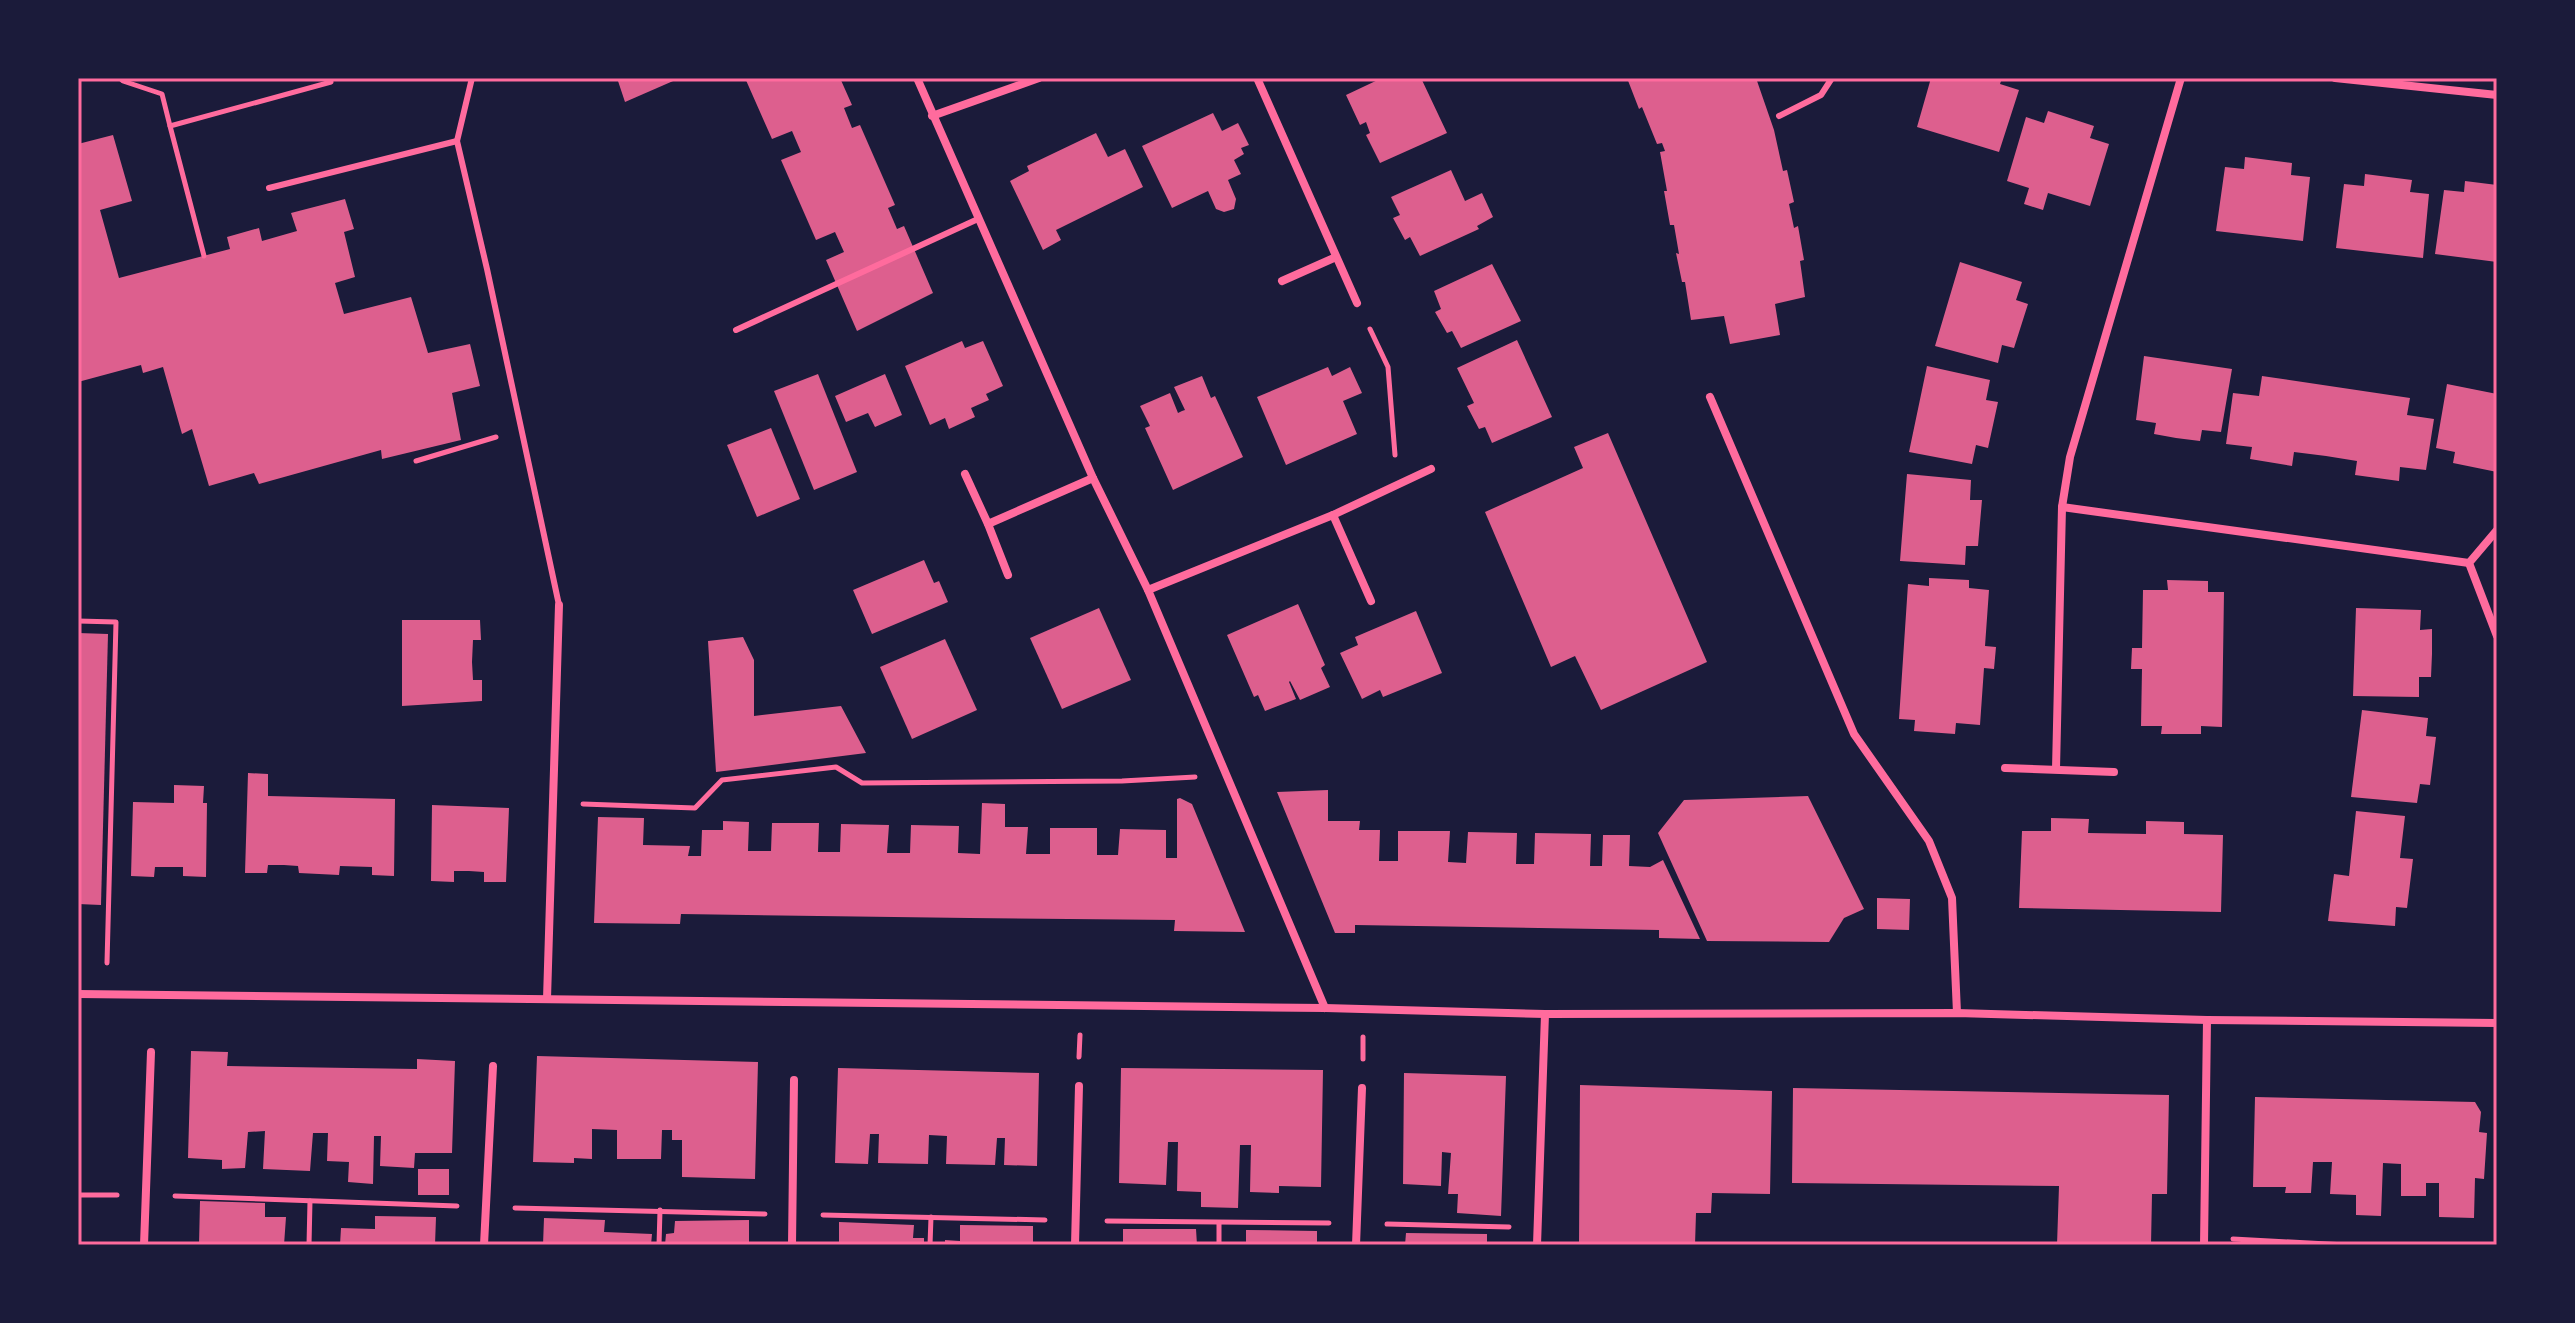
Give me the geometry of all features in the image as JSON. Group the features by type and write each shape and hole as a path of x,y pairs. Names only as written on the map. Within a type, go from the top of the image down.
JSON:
{"street":[{"path":"917,78 1093,478 1148,590 1325,1008"},
{"path":"932,116 1039,78"},
{"path":"1257,78 1357,303"},
{"path":"2056,769 2062,507 2070,457 2181,78"},
{"path":"2338,78 2497,95"},
{"path":"1282,281 1336,257"},
{"path":"1710,397 1854,734 1929,841 1952,898 1957,1013"},
{"path":"1148,590 1333,515 1431,469"},
{"path":"965,474 1008,575"},
{"path":"988,524 1093,478"},
{"path":"2062,507 2469,563"},
{"path":"1333,515 1371,601"},
{"path":"2469,563 2497,530"},
{"path":"2469,563 2497,636"},
{"path":"547,999 559,605"},
{"path":"2005,768 2114,772"},
{"path":"78,994 1325,1008 1545,1014 1957,1013 2497,1023"},
{"path":"1537,1245 1545,1014"},
{"path":"2204,1242 2207,1020"},
{"path":"144,1245 151,1052"},
{"path":"484,1245 493,1066"},
{"path":"792,1245 794,1080"},
{"path":"1075,1245 1079,1086"},
{"path":"1356,1245 1362,1088"}],"lane":[{"path":"472,78 457,141 559,605"},
{"path":"1779,116 1821,95 1832,78"},
{"path":"269,188 457,141"},
{"path":"736,330 978,219"}],"path":[{"path":"120,78 162,94 204,256"},
{"path":"170,126 331,82 329,78"},
{"path":"1357,303 1388,367 1393,451 1405,482"},
{"path":"416,461 501,436"},
{"path":"78,621 116,622 106,994"},
{"path":"554,803 695,808 722,780 836,767 862,783 1122,781 1226,775"},
{"path":"1079,1086 1080,1005"},
{"path":"1362,1088 1364,1009"},
{"path":"145,1195 486,1208 1537,1228"},
{"path":"309,1245 310,1201"},
{"path":"659,1245 660,1210"},
{"path":"930,1245 931,1217"},
{"path":"1219,1223 1219,1245"},
{"path":"2204,1242 2346,1245"}],"building":[{"path":"617,78 680,78 625,102"},
{"path":"745,78 840,78 852,105 844,108 852,128 860,125 895,205 888,208 897,229 904,226 933,293 857,331 826,260 844,252 835,232 816,240 781,160 801,152 792,131 772,139"},
{"path":"1382,78 1421,78 1447,133 1380,163 1366,135 1370,133 1366,122 1360,125 1346,95"},
{"path":"1627,78 1756,78 1774,130 1783,171 1787,170 1794,202 1789,204 1794,228 1798,226 1804,260 1800,261 1805,297 1775,304 1780,335 1730,344 1724,316 1691,320 1685,282 1682,282 1676,253 1679,254 1674,225 1670,225 1664,191 1667,191 1660,152 1665,151 1662,143 1657,144"},
{"path":"1931,78 2002,78 2000,84 2019,90 1999,152 1917,127"},
{"path":"2048,111 2094,126 2090,138 2109,144 2090,206 2048,193 2043,210 2024,204 2029,188 2007,181 2026,117 2044,123"},
{"path":"1213,113 1222,131 1238,123 1249,145 1241,148 1244,154 1234,160 1241,174 1228,180 1236,199 1234,209 1224,212 1216,209 1208,191 1172,208 1142,146"},
{"path":"1096,133 1108,157 1125,149 1143,187 1056,230 1061,240 1043,250 1010,181 1029,171 1027,166"},
{"path":"113,135 132,201 100,210 119,278 230,249 227,237 259,228 262,241 297,231 291,213 345,199 354,229 344,232 355,277 335,283 344,314 411,297 428,353 470,344 480,386 452,393 461,440 382,459 381,450 259,484 254,473 209,486 192,429 182,434 163,367 143,373 141,365 78,382 78,144"},
{"path":"2245,157 2292,163 2291,175 2310,177 2303,241 2216,231 2225,167 2244,169"},
{"path":"1451,170 1465,201 1482,193 1493,217 1477,226 1479,229 1420,256 1410,237 1405,240 1393,218 1400,215 1391,197"},
{"path":"2365,174 2412,180 2410,192 2429,194 2423,258 2336,248 2344,184 2364,186"},
{"path":"2465,181 2497,185 2497,262 2435,254 2444,190 2464,192"},
{"path":"1960,262 2022,282 2016,300 2028,304 2014,348 2002,345 1998,363 1935,346"},
{"path":"1492,264 1521,321 1461,348 1452,331 1447,333 1435,312 1441,309 1434,291"},
{"path":"1517,340 1552,417 1492,443 1485,427 1479,429 1467,406 1474,403 1457,368"},
{"path":"962,341 965,348 983,341 1003,386 986,394 989,400 971,408 975,417 949,429 945,418 930,425 905,366"},
{"path":"2144,356 2232,369 2221,432 2202,430 2200,441 2176,438 2154,434 2156,423 2136,420"},
{"path":"1927,366 1990,380 1986,400 1998,402 1988,448 1976,445 1972,464 1909,452"},
{"path":"1328,367 1332,376 1350,367 1362,393 1343,401 1357,434 1286,465 1257,397"},
{"path":"818,374 857,472 814,490 774,391"},
{"path":"885,374 902,415 875,427 868,413 846,422 835,396"},
{"path":"1202,376 1211,398 1215,396 1243,457 1173,490 1145,428 1150,426 1140,406 1170,393 1178,413 1185,410 1174,387"},
{"path":"2262,376 2410,398 2407,415 2434,419 2426,470 2400,467 2399,481 2355,475 2357,461 2326,456 2294,452 2292,466 2250,459 2252,447 2226,444 2233,393 2259,396"},
{"path":"2447,384 2497,394 2497,472 2453,463 2455,452 2436,448"},
{"path":"771,428 800,499 757,517 727,445"},
{"path":"1608,433 1707,662 1601,710 1575,656 1551,667 1485,512 1583,468 1574,447"},
{"path":"1907,474 1971,480 1970,500 1982,500 1978,546 1966,546 1965,565 1900,561"},
{"path":"924,560 934,583 939,581 948,602 872,634 853,590"},
{"path":"1929,578 1969,580 1969,588 1989,590 1985,646 1996,647 1994,669 1984,668 1980,725 1956,723 1955,734 1914,731 1915,720 1899,719 1908,584 1929,586"},
{"path":"2167,580 2208,581 2208,592 2224,592 2222,727 2201,726 2201,734 2161,734 2162,726 2141,726 2142,669 2131,669 2132,648 2142,648 2143,590 2168,590"},
{"path":"1298,604 1325,665 1321,668 1330,687 1300,700 1290,681 1296,699 1265,711 1258,695 1254,697 1227,635"},
{"path":"1099,608 1131,680 1062,709 1030,638"},
{"path":"2356,608 2421,610 2420,630 2432,629 2432,654 2431,677 2419,677 2419,697 2353,696"},
{"path":"1416,611 1442,673 1383,697 1380,690 1362,699 1340,653 1358,645 1355,637"},
{"path":"402,620 480,620 481,640 473,640 472,662 473,680 482,680 482,701 402,706"},
{"path":"78,633 108,634 101,905 78,904"},
{"path":"743,637 754,660 754,716 841,706 866,753 716,772 708,641"},
{"path":"945,639 977,710 912,739 880,667"},
{"path":"2362,710 2428,718 2426,736 2436,737 2430,785 2420,784 2417,803 2351,797"},
{"path":"248,773 268,774 268,796 395,799 394,876 372,875 372,867 340,866 339,875 299,873 298,866 284,865 268,865 267,873 245,873"},
{"path":"174,785 204,786 203,803 207,803 206,877 183,876 183,867 155,867 154,877 131,876 133,802 174,803"},
{"path":"1328,790 1328,821 1360,821 1359,830 1380,830 1379,861 1398,861 1398,831 1450,831 1448,862 1466,863 1468,832 1517,833 1516,864 1534,864 1535,833 1591,834 1590,866 1602,866 1603,835 1630,835 1629,866 1650,867 1663,860 1700,939 1659,938 1659,930 1355,925 1355,933 1335,933 1277,792"},
{"path":"1808,796 1864,909 1844,918 1829,942 1707,941 1658,833 1684,800"},
{"path":"1177,799 1192,804 1245,932 1174,931 1175,920 681,914 680,924 594,923 598,817 644,818 643,845 690,846 688,856 701,856 702,830 723,830 723,821 749,822 748,851 771,851 772,823 819,823 818,852 840,852 841,824 889,825 887,853 910,853 911,825 959,826 958,853 980,854 982,803 1005,804 1005,827 1028,827 1026,854 1050,854 1050,828 1097,828 1097,855 1118,855 1120,829 1166,830 1166,858 1177,858"},
{"path":"432,805 509,808 506,882 484,882 484,872 469,871 454,871 454,882 431,881"},
{"path":"2356,811 2405,816 2400,858 2413,859 2407,908 2396,907 2395,926 2328,921 2334,874 2349,876"},
{"path":"2051,818 2089,819 2088,833 2146,834 2146,821 2184,822 2184,834 2223,835 2221,912 2019,908 2022,831 2051,831"},
{"path":"1877,898 1910,899 1909,930 1877,929"},
{"path":"191,1051 228,1052 227,1066 417,1069 417,1059 455,1061 452,1153 415,1153 414,1168 380,1166 381,1136 374,1136 373,1184 348,1182 349,1162 327,1161 328,1133 313,1133 310,1171 263,1169 265,1131 248,1132 245,1168 222,1169 222,1160 188,1158"},
{"path":"537,1056 758,1062 755,1179 682,1177 682,1140 672,1140 672,1130 662,1130 661,1159 617,1159 617,1130 592,1129 592,1159 574,1158 574,1163 533,1162"},
{"path":"838,1068 1039,1073 1037,1166 1004,1165 1005,1138 997,1138 995,1165 946,1164 947,1136 929,1135 928,1164 878,1163 879,1134 870,1134 868,1164 835,1163"},
{"path":"1121,1068 1323,1070 1321,1187 1279,1186 1279,1193 1250,1192 1251,1145 1240,1145 1238,1208 1201,1207 1201,1192 1177,1191 1178,1142 1168,1142 1166,1185 1119,1183"},
{"path":"1404,1073 1506,1076 1501,1216 1457,1213 1458,1194 1448,1194 1451,1153 1442,1152 1441,1186 1403,1184"},
{"path":"1580,1085 1772,1091 1770,1194 1712,1193 1711,1213 1696,1213 1695,1245 1579,1245"},
{"path":"1793,1088 2169,1095 2167,1194 2152,1194 2151,1245 2057,1245 2059,1186 1792,1183"},
{"path":"2255,1097 2475,1102 2481,1112 2479,1132 2487,1133 2484,1179 2475,1178 2474,1218 2439,1217 2439,1183 2426,1183 2426,1196 2401,1196 2401,1164 2383,1163 2381,1216 2356,1215 2356,1195 2330,1194 2332,1162 2313,1162 2311,1193 2285,1193 2286,1187 2253,1187"},
{"path":"418,1169 449,1169 449,1195 418,1195"},
{"path":"200,1201 265,1203 265,1217 286,1217 284,1245 199,1245"},
{"path":"375,1216 436,1217 435,1245 340,1245 341,1228 375,1229"},
{"path":"544,1218 605,1220 604,1232 652,1234 651,1245 543,1245"},
{"path":"749,1220 749,1245 665,1245 666,1234 674,1233 675,1221"},
{"path":"839,1222 914,1225 913,1238 924,1238 924,1245 839,1245"},
{"path":"960,1225 1033,1226 1033,1245 945,1245 945,1240 960,1241"},
{"path":"1123,1229 1196,1229 1197,1245 1123,1245"},
{"path":"1246,1230 1317,1231 1317,1245 1246,1245"},
{"path":"1406,1233 1487,1234 1487,1245 1405,1245"}]}
